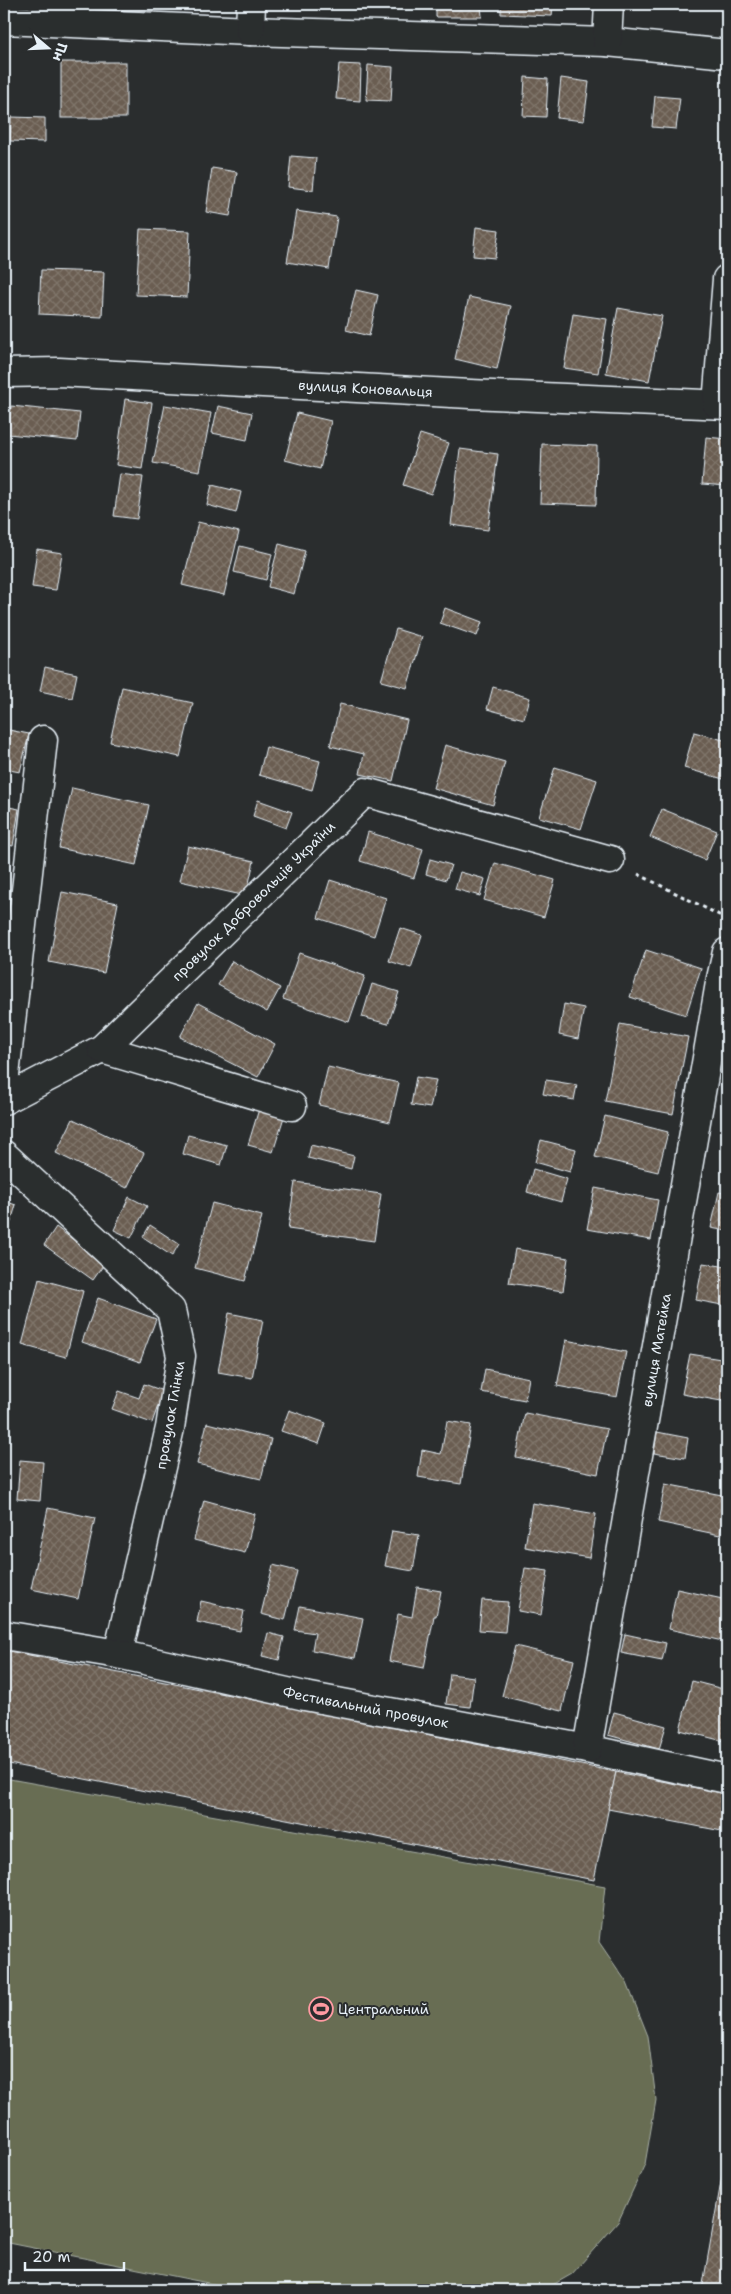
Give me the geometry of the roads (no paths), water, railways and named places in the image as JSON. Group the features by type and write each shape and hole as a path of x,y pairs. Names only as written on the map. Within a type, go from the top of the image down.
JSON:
{"street":[{"path":"250,31 251,4"},
{"path":"607,42 609,4"},
{"path":"4,20 250,31 607,42 727,54"},
{"path":"722,405 727,279"},
{"name":"вулиця Коновальця","path":"4,373 59,372 722,405"},
{"path":"4,1084 43,740"},
{"name":"провулок Добровольців України","path":"102,1049 365,792 610,860"},
{"name":"вулиця Матейка","path":"586,1749 716,1003 727,952"},
{"path":"4,1100 102,1049 292,1106"},
{"name":"провулок Глінки","path":"4,1155 171,1310 181,1356 170,1428 118,1654"},
{"name":"Фестивальний провулок","path":"4,1635 118,1654 305,1696 586,1749 727,1779"}],"place":[{"name":"Центральний","path":"321,2009"}]}
